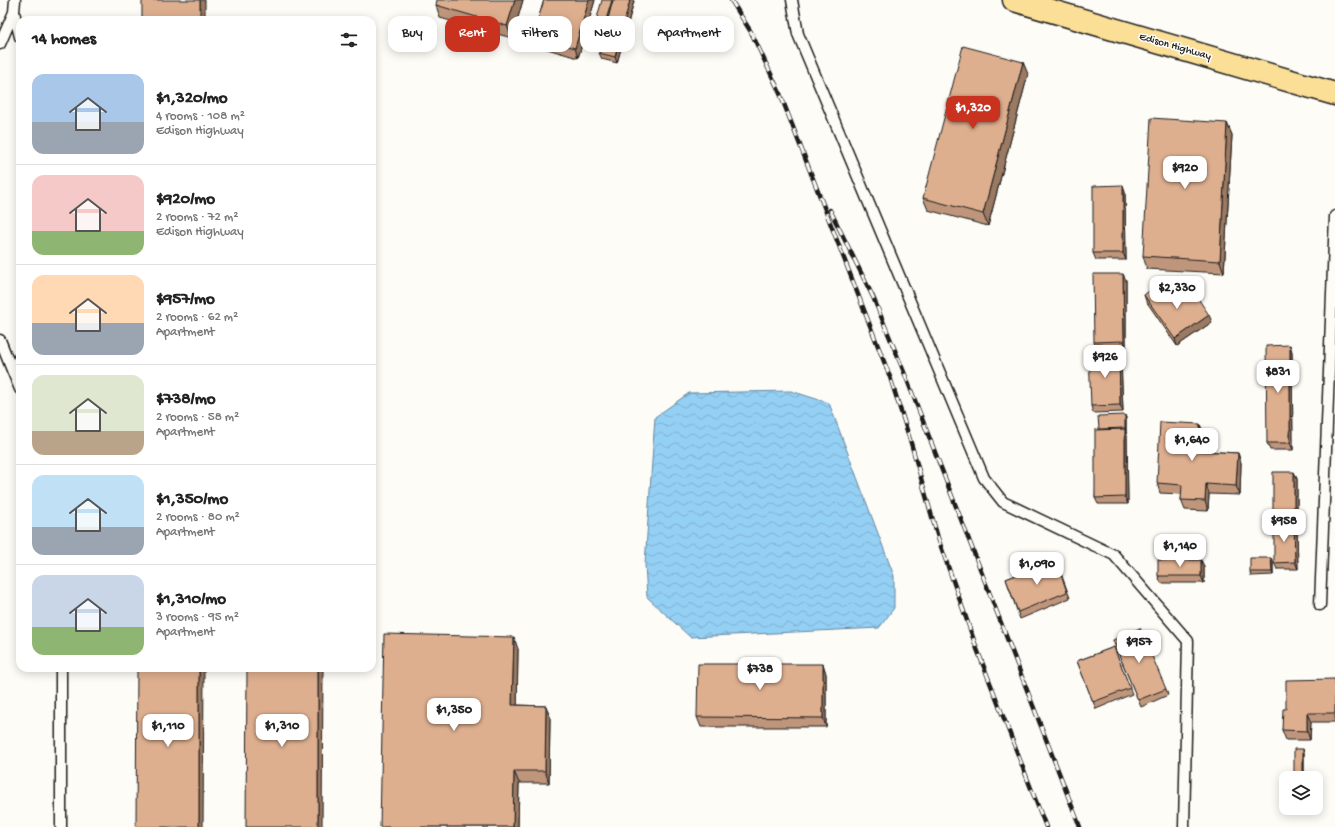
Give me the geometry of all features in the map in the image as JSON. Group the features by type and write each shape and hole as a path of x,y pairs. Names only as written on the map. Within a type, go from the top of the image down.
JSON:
{"main road":[{"name":"Edison Highway","path":"1014,0 1335,94"}],"lane":[{"path":"15,0 14,12 16,20"},
{"path":"792,0 798,34 984,478 1003,502 1114,555 1188,641 1184,827"},
{"path":"0,44 14,12"},
{"path":"1320,605 1335,216"},
{"path":"0,340 16,380"},
{"path":"12,370 16,364"},
{"path":"61,672 62,827"}],"water":[{"path":"791,391 829,403 894,576 894,608 879,628 690,637 647,597 645,564 655,417 689,393"}],"building":[{"path":"142,0 200,0 200,16 142,16"},
{"path":"437,0 515,0 510,16 508,16 507,26 500,24 500,16 473,16 436,5"},
{"path":"544,0 589,0 584,16 580,16 580,31 575,48 572,47 572,16 539,16"},
{"path":"602,0 612,0 607,16 598,16"},
{"path":"613,0 630,0 626,16 609,16"},
{"path":"963,46 1023,62 983,214 923,198"},
{"path":"599,52 616,52 615,57"},
{"path":"1151,118 1227,123 1220,261 1143,256"},
{"path":"1123,185 1123,253 1093,253 1093,186"},
{"path":"1093,274 1123,274 1124,341 1094,342"},
{"path":"1157,285 1168,300 1189,285 1209,315 1175,339 1144,295"},
{"path":"1290,345 1290,443 1267,443 1266,346"},
{"path":"1089,353 1119,353 1120,405 1091,406"},
{"path":"1125,415 1125,428 1099,429 1098,416"},
{"path":"1160,422 1200,424 1199,451 1238,453 1236,486 1206,484 1205,501 1181,500 1182,485 1157,483"},
{"path":"1125,429 1125,497 1095,498 1095,430"},
{"path":"1273,472 1294,472 1294,513 1273,513"},
{"path":"1274,523 1294,523 1295,562 1274,563"},
{"path":"1250,558 1271,558 1272,572 1250,572"},
{"path":"1056,560 1067,592 1018,612 1006,579"},
{"path":"1158,560 1201,560 1201,576 1158,576"},
{"path":"1140,628 1166,689 1138,700 1113,640"},
{"path":"384,634 514,637 512,705 546,706 545,771 514,771 513,827 380,827"},
{"path":"1114,647 1130,688 1093,702 1077,661"},
{"path":"698,664 823,664 823,718 697,717"},
{"path":"137,672 199,672 199,827 136,827"},
{"path":"247,672 318,672 318,827 246,827"},
{"path":"1335,679 1335,713 1307,713 1307,731 1282,730 1283,709 1286,709 1286,680"},
{"path":"1294,749 1303,749 1303,771 1294,771"}],"railway":[{"path":"731,0 751,32 779,91 890,377 911,443 938,538 977,649 1046,827"},
{"path":"830,210 873,297 904,372 1080,827"}]}
